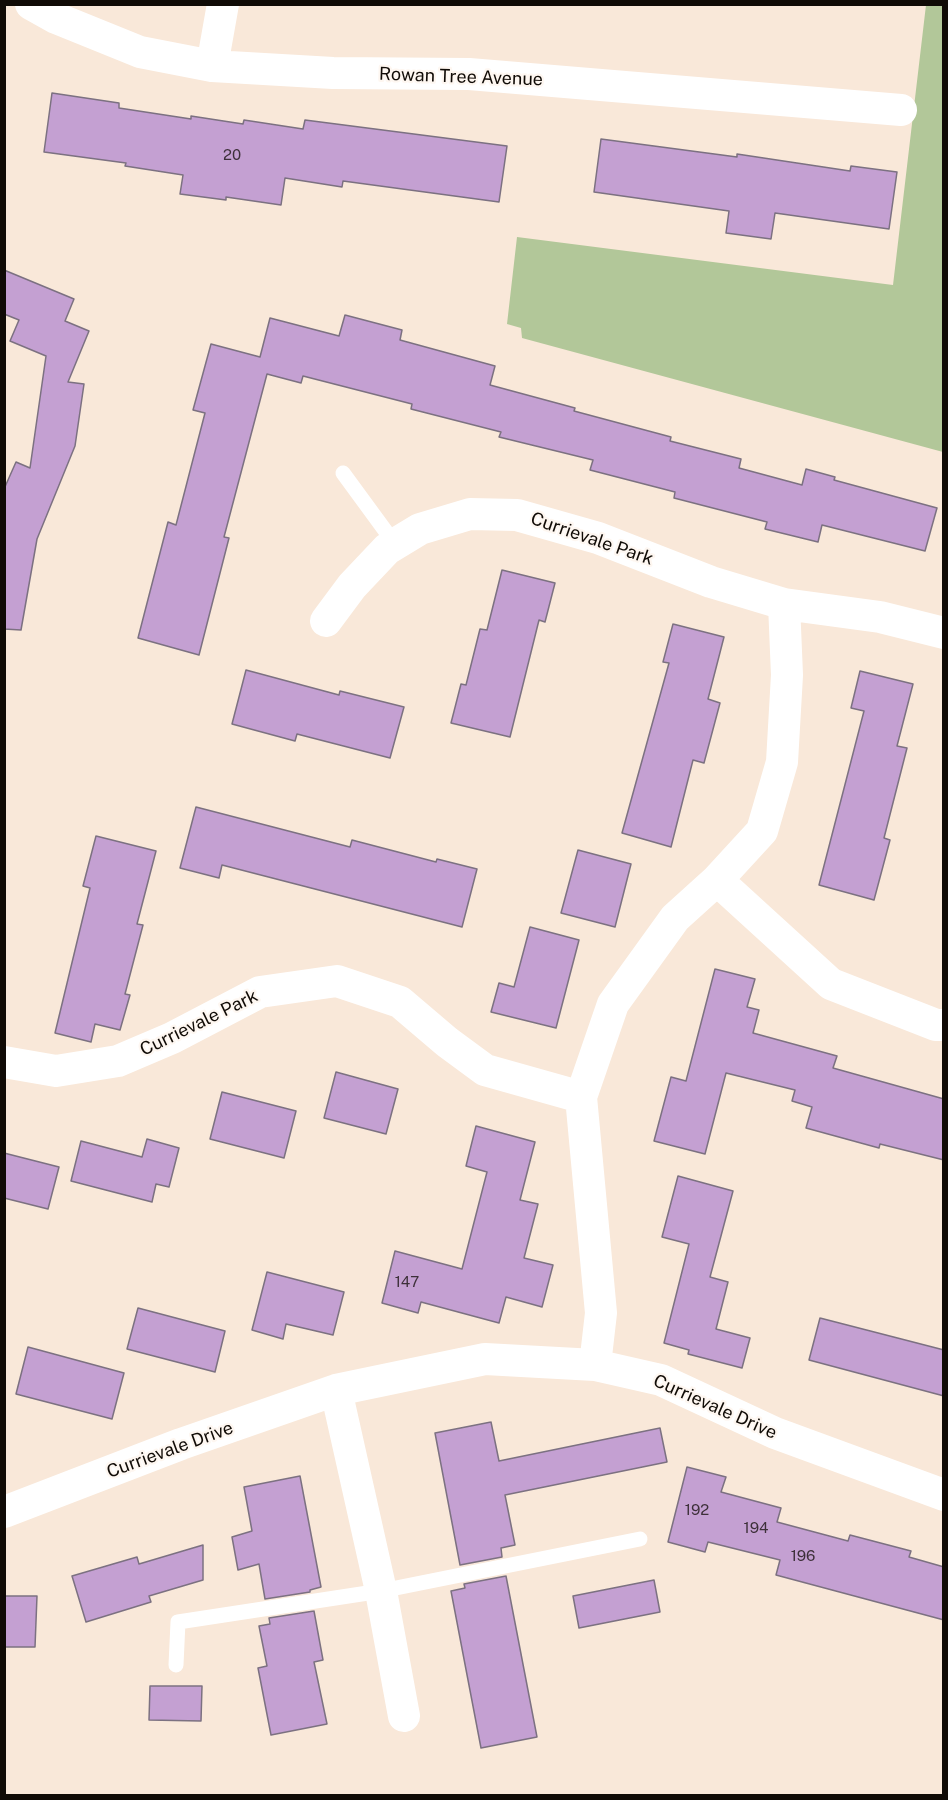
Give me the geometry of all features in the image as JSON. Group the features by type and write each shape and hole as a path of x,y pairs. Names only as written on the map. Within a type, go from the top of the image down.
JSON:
{"street":[{"name":"Rowan Tree Avenue","path":"31,4 56,18 140,52 212,66 333,73 469,74 901,110"},
{"path":"212,66 223,4"},
{"name":"Currievale Park","path":"326,621 352,586 387,549 420,529 470,514 518,515 598,538 711,582 784,604 880,617 944,633"},
{"path":"596,1365 601,1313 581,1097 613,1004 675,918 717,880 762,831 782,762 787,675 784,604"},
{"path":"717,880 831,984 936,1025 944,1025"},
{"name":"Currievale Park","path":"4,1062 56,1071 118,1061 172,1038 260,992 337,981 400,1002 447,1042 485,1070 581,1097"},
{"name":"Currievale Drive","path":"4,1512 181,1444 336,1389 485,1359 596,1365 661,1380 775,1433 944,1495"},
{"path":"336,1389 381,1591 404,1716"}],"lane":[{"path":"343,473 395,544"},
{"path":"176,1665 178,1622 381,1591 640,1539"}],"green space":[{"path":"926,5 943,5 943,452 522,338 521,328 507,324 517,237 893,285"}],"building":[{"path":"52,93 119,103 119,108 191,119 191,116 243,124 244,120 303,129 305,120 507,146 499,202 343,181 342,187 285,178 281,205 226,197 226,200 180,194 183,175 125,166 126,163 44,152"},
{"path":"601,139 737,157 737,154 850,171 851,166 897,172 889,229 775,213 771,239 726,233 729,211 594,192"},
{"path":"4,270 74,299 65,321 89,331 68,382 84,384 75,446 37,539 21,630 4,629 4,489 16,462 30,468 46,356 10,341 19,320 4,314"},
{"path":"345,315 402,330 400,340 495,366 490,385 671,437 670,441 741,459 739,468 802,485 806,469 835,477 834,480 937,508 925,551 822,525 818,542 765,529 767,522 674,498 675,492 590,470 593,460 499,437 501,432 411,409 412,404 303,376 301,383 267,374 224,537 229,538 199,655 138,638 168,522 176,525 205,413 193,410 211,344 260,357 270,318 339,336"},
{"path":"502,570 555,583 545,622 539,620 510,737 451,723 461,684 466,685 480,629 487,630"},
{"path":"673,624 724,637 708,699 720,703 704,763 693,760 671,847 622,833 669,663 663,662"},
{"path":"246,670 339,695 340,691 404,707 390,758 297,734 295,741 232,724"},
{"path":"860,671 913,684 897,746 907,748 884,838 890,840 874,900 819,885 864,711 851,708"},
{"path":"196,807 350,847 352,840 436,862 437,859 477,869 462,927 222,865 219,878 180,868"},
{"path":"96,836 156,851 137,924 143,925 125,994 130,995 120,1030 95,1024 91,1042 55,1033 90,888 83,886"},
{"path":"578,850 631,864 615,927 561,913"},
{"path":"530,927 579,940 556,1028 491,1012 499,983 514,987"},
{"path":"715,969 755,979 747,1007 759,1010 753,1033 837,1056 833,1068 944,1099 944,1160 880,1144 879,1148 806,1128 812,1107 792,1101 795,1090 726,1073 705,1154 654,1141 671,1077 686,1081"},
{"path":"336,1072 398,1089 386,1134 324,1118"},
{"path":"222,1092 296,1111 284,1158 210,1139"},
{"path":"476,1126 535,1142 520,1200 538,1204 524,1258 553,1265 542,1307 506,1297 499,1323 421,1302 418,1313 382,1303 395,1251 462,1269 487,1172 466,1166"},
{"path":"147,1139 179,1148 169,1187 156,1184 152,1202 71,1181 81,1141 142,1157"},
{"path":"4,1153 59,1167 48,1209 4,1198"},
{"path":"678,1176 733,1191 710,1277 728,1282 716,1329 750,1338 742,1368 688,1354 689,1350 664,1343 689,1244 662,1237"},
{"path":"267,1272 344,1292 333,1335 286,1324 283,1339 252,1330"},
{"path":"138,1308 225,1331 215,1372 127,1349"},
{"path":"820,1318 944,1350 944,1396 809,1360"},
{"path":"28,1347 124,1373 112,1419 16,1394"},
{"path":"491,1422 499,1461 660,1428 667,1462 505,1495 515,1545 501,1548 502,1557 460,1565 435,1433"},
{"path":"687,1467 726,1477 721,1492 781,1508 777,1522 848,1541 850,1535 911,1551 909,1557 944,1567 944,1620 776,1575 780,1560 708,1542 705,1552 668,1542"},
{"path":"300,1476 321,1587 310,1590 310,1592 265,1599 259,1564 238,1570 232,1537 252,1531 244,1487"},
{"path":"203,1545 203,1580 149,1596 151,1602 86,1622 72,1576 137,1557 139,1564"},
{"path":"506,1576 537,1737 481,1748 451,1591 465,1588 464,1584"},
{"path":"654,1580 660,1612 579,1628 573,1596"},
{"path":"4,1596 37,1596 35,1647 4,1647"},
{"path":"314,1611 323,1660 314,1662 327,1724 271,1735 258,1668 267,1666 259,1626 270,1624 269,1618"},
{"path":"150,1686 202,1686 201,1721 149,1720"}]}
